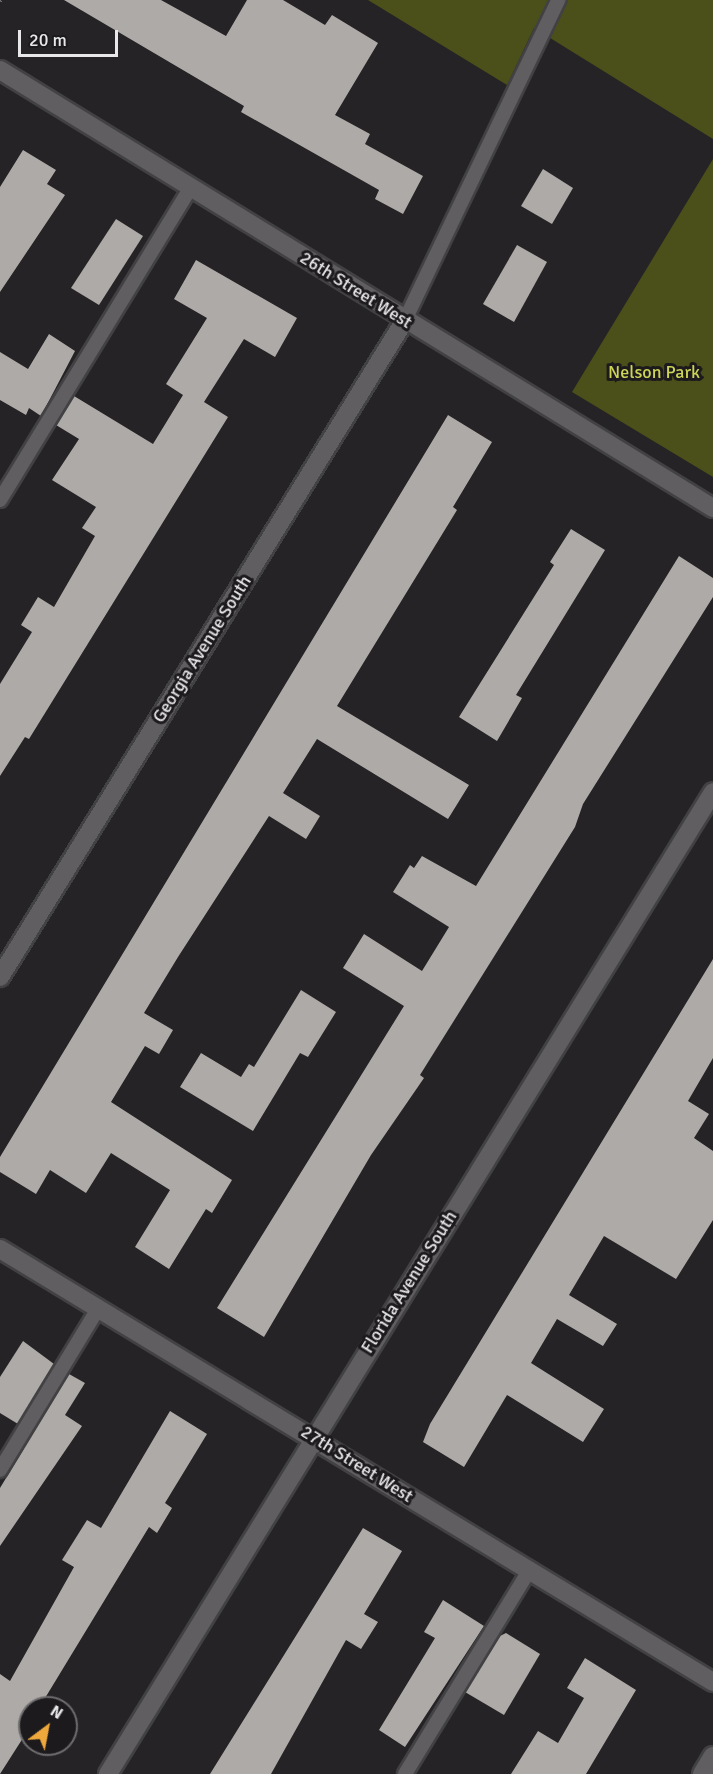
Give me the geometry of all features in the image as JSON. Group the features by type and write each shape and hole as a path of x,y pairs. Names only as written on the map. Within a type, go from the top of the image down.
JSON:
{"street":[{"name":"26th Street West","path":"0,70 713,508"},
{"name":"Georgia Avenue South","path":"0,977 405,320"},
{"name":"Florida Avenue South","path":"108,1774 313,1436 713,792"},
{"name":"27th Street West","path":"0,1249 313,1436 713,1682"},
{"path":"702,1774 713,1756"}],"lane":[{"path":"405,320 558,0"},
{"path":"0,500 191,187"},
{"path":"0,1470 98,1309"},
{"path":"405,1774 530,1569"}],"green space":[{"path":"368,0 713,0 713,139 534,28 507,85"},
{"name":"Nelson Park","path":"713,159 713,477 572,392"}],"building":[{"path":"64,0 161,0 226,36 247,0 283,0 325,25 332,15 378,43 335,115 370,134 365,144 423,176 403,214 375,199 379,190 241,112 244,106"},
{"path":"23,150 56,170 47,184 65,195 0,292 0,187"},
{"path":"543,169 573,188 552,224 521,206"},
{"path":"116,219 143,236 99,305 71,288"},
{"path":"517,245 547,262 514,322 483,304"},
{"path":"196,260 297,318 275,357 244,339 204,402 228,417 29,739 25,737 0,776 0,684 32,632 21,625 38,597 54,607 95,536 82,528 96,507 52,480 79,439 56,425 74,396 153,444 183,395 166,384 207,318 174,299"},
{"path":"49,334 75,351 41,416 29,408 26,415 0,400 0,352 28,369"},
{"path":"448,415 492,442 453,507 457,510 337,706 469,785 448,819 317,739 283,793 320,816 306,839 269,816 178,957 144,1013 173,1030 159,1054 145,1046 111,1102 232,1180 212,1213 206,1209 169,1269 135,1247 170,1190 111,1153 86,1193 50,1170 36,1194 0,1172 0,1157"},
{"path":"571,529 605,550 516,695 522,698 497,741 459,717 554,565 550,562"},
{"path":"679,556 713,578 713,597 583,804 575,827 420,1075 424,1078 371,1155 264,1337 217,1308 404,1006 343,968 364,934 422,971 449,927 393,892 410,865 414,868 422,856 476,886"},
{"path":"713,959 713,1058 688,1101 709,1114 694,1138 713,1151 713,1220 676,1279 604,1236 569,1295 617,1324 603,1346 557,1319 531,1363 604,1409 583,1442 507,1395 464,1467 423,1442 430,1424"},
{"path":"301,990 336,1012 308,1057 300,1053 253,1131 180,1087 201,1053 241,1077 249,1064 254,1067"},
{"path":"23,1341 54,1364 18,1424 0,1413 0,1377"},
{"path":"69,1374 85,1383 65,1415 82,1426 0,1546 0,1488"},
{"path":"170,1411 207,1434 165,1503 172,1508 157,1533 149,1527 46,1696 18,1696 18,1746 0,1774 0,1674 10,1681 74,1567 62,1560 87,1520 101,1528"},
{"path":"363,1528 402,1551 364,1614 378,1622 361,1649 346,1640 271,1774 210,1774"},
{"path":"443,1600 484,1626 405,1747 379,1730 435,1638 424,1632"},
{"path":"506,1633 540,1654 504,1715 465,1692 500,1636"},
{"path":"585,1658 636,1690 586,1774 511,1774 538,1731 558,1743 584,1698 567,1688"}]}
